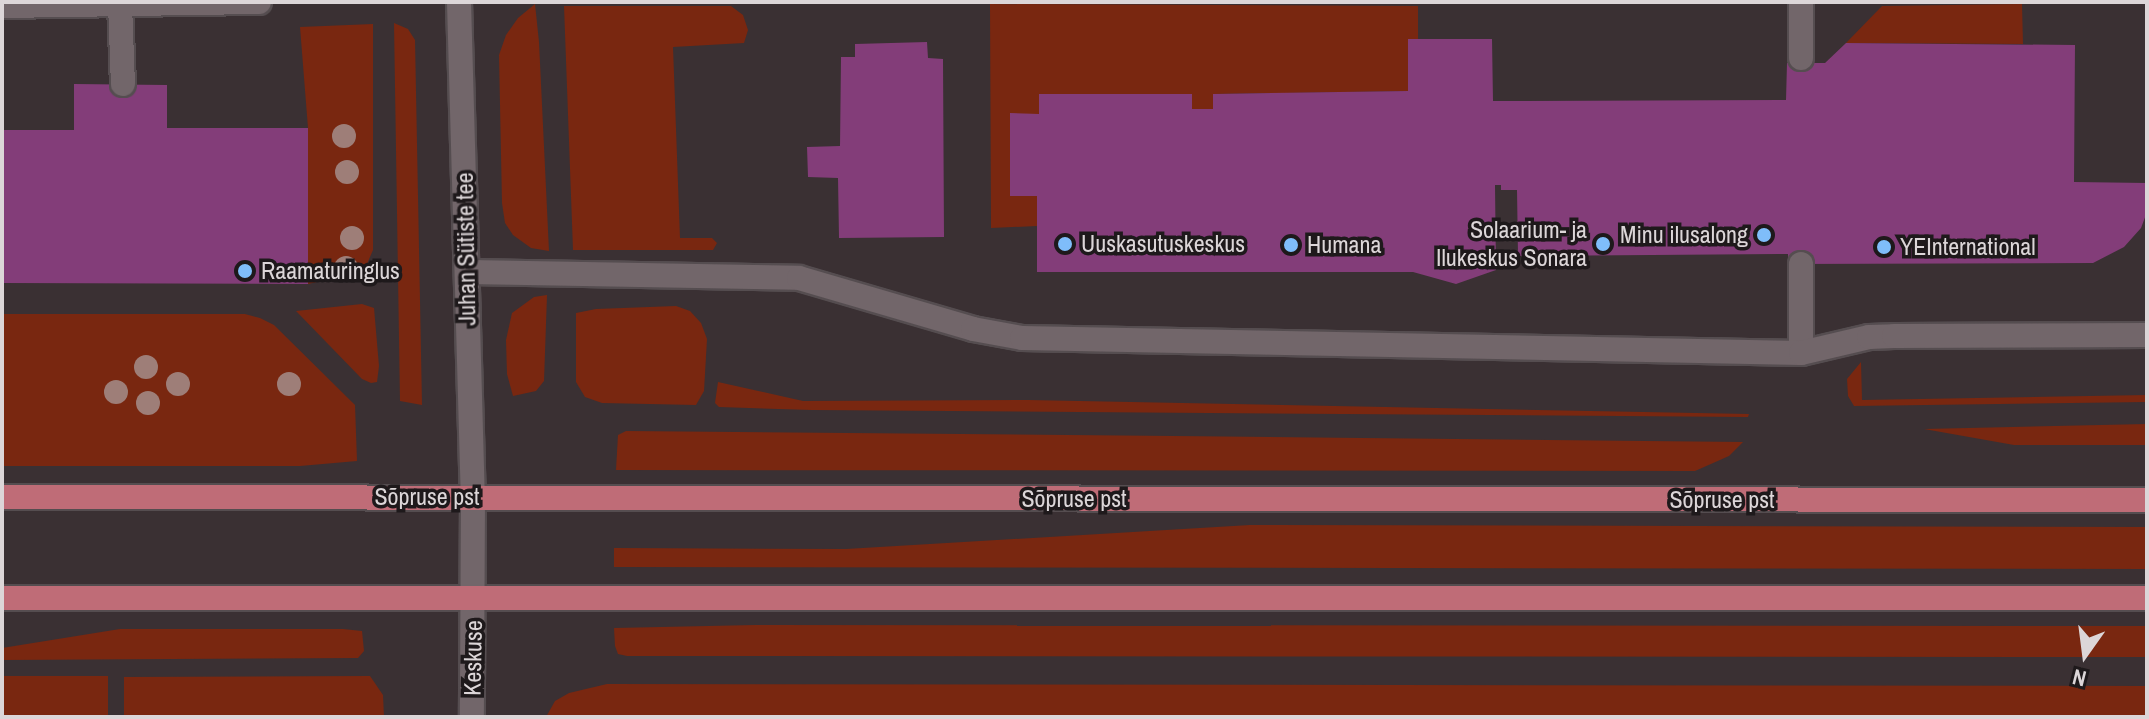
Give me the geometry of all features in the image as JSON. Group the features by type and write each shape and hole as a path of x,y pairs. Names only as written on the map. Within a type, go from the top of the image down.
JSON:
{"main road":[{"name":"Sõpruse pst","path":"2,497 2147,500"},
{"path":"2,598 2147,598"}],"street":[{"path":"2,6 259,2"},
{"name":"Juhan Sütiste tee","path":"459,2 474,598"},
{"path":"1801,2 1801,58"},
{"path":"120,4 123,84"},
{"path":"1801,264 1801,353"},
{"path":"467,272 799,278 973,329 1022,338 1801,353 1869,337 2147,335"},
{"name":"Keskuse","path":"472,717 474,598"}],"shaded area":[{"path":"535,4 549,251 531,248 513,235 505,223 502,203 499,55 506,35 518,18"},
{"path":"990,4 1418,6 1418,39 1408,39 1408,91 1214,94 1213,109 1192,109 1192,94 1039,94 1039,114 1010,114 1010,195 1037,196 1037,226 991,228"},
{"path":"2022,4 2023,44 1846,43 1882,6"},
{"path":"564,6 731,6 743,15 748,30 744,43 673,47 680,238 712,238 717,243 713,250 573,250"},
{"path":"394,23 408,29 415,40 422,405 400,401"},
{"path":"373,24 373,250 364,271 308,284 308,128 300,27"},
{"path":"547,295 544,381 536,391 513,396 507,374 506,340 512,313 534,297"},
{"path":"362,304 374,308 379,366 377,382 371,383 362,379 296,311"},
{"path":"676,306 690,311 701,323 707,339 704,391 696,405 602,403 585,397 576,382 576,313 596,309"},
{"path":"2,314 245,314 260,318 274,325 355,405 357,461 300,466 2,466"},
{"path":"1861,362 1862,400 2147,395 2147,402 1854,406 1848,396 1847,379"},
{"path":"718,382 803,401 1028,400 1749,414 1748,417 812,410 719,407 715,403"},
{"path":"2147,424 2147,445 2014,445 1924,429"},
{"path":"626,431 1743,442 1729,456 1695,471 616,470 618,435"},
{"path":"1250,525 2147,527 2147,569 614,567 614,548 846,549"},
{"path":"755,625 2147,626 2147,657 627,656 618,654 615,646 614,628"},
{"path":"120,629 343,629 362,631 364,651 358,658 2,660 2,648"},
{"path":"2,676 108,676 108,717 2,717"},
{"path":"370,676 383,695 384,717 124,717 124,677"},
{"path":"607,684 2147,686 2147,717 546,717 555,701 569,693"}],"building":[{"path":"1408,39 1492,39 1493,101 1786,100 1787,63 1825,63 1846,43 2075,45 2074,182 2147,183 2147,212 2141,228 2124,247 2093,263 1788,264 1788,254 1518,256 1517,190 1501,190 1501,185 1495,185 1496,270 1456,284 1413,272 1037,272 1037,196 1010,196 1010,113 1039,114 1039,94 1192,94 1192,109 1213,109 1213,94 1408,91"},
{"path":"927,42 928,58 943,59 944,237 839,238 838,178 808,177 807,147 840,146 841,57 855,57 855,44"},
{"path":"74,84 167,85 167,128 308,128 308,284 2,283 2,130 74,130"}],"place":[{"name":"Minu ilusalong","path":"1764,235"},
{"name":"Uuskasutuskeskus","path":"1065,244"},
{"name":"Solaarium- ja Ilukeskus Sonara","path":"1603,244"},
{"name":"Humana","path":"1291,245"},
{"name":"YEInternational","path":"1884,247"},
{"name":"Raamaturinglus","path":"245,271"}]}
